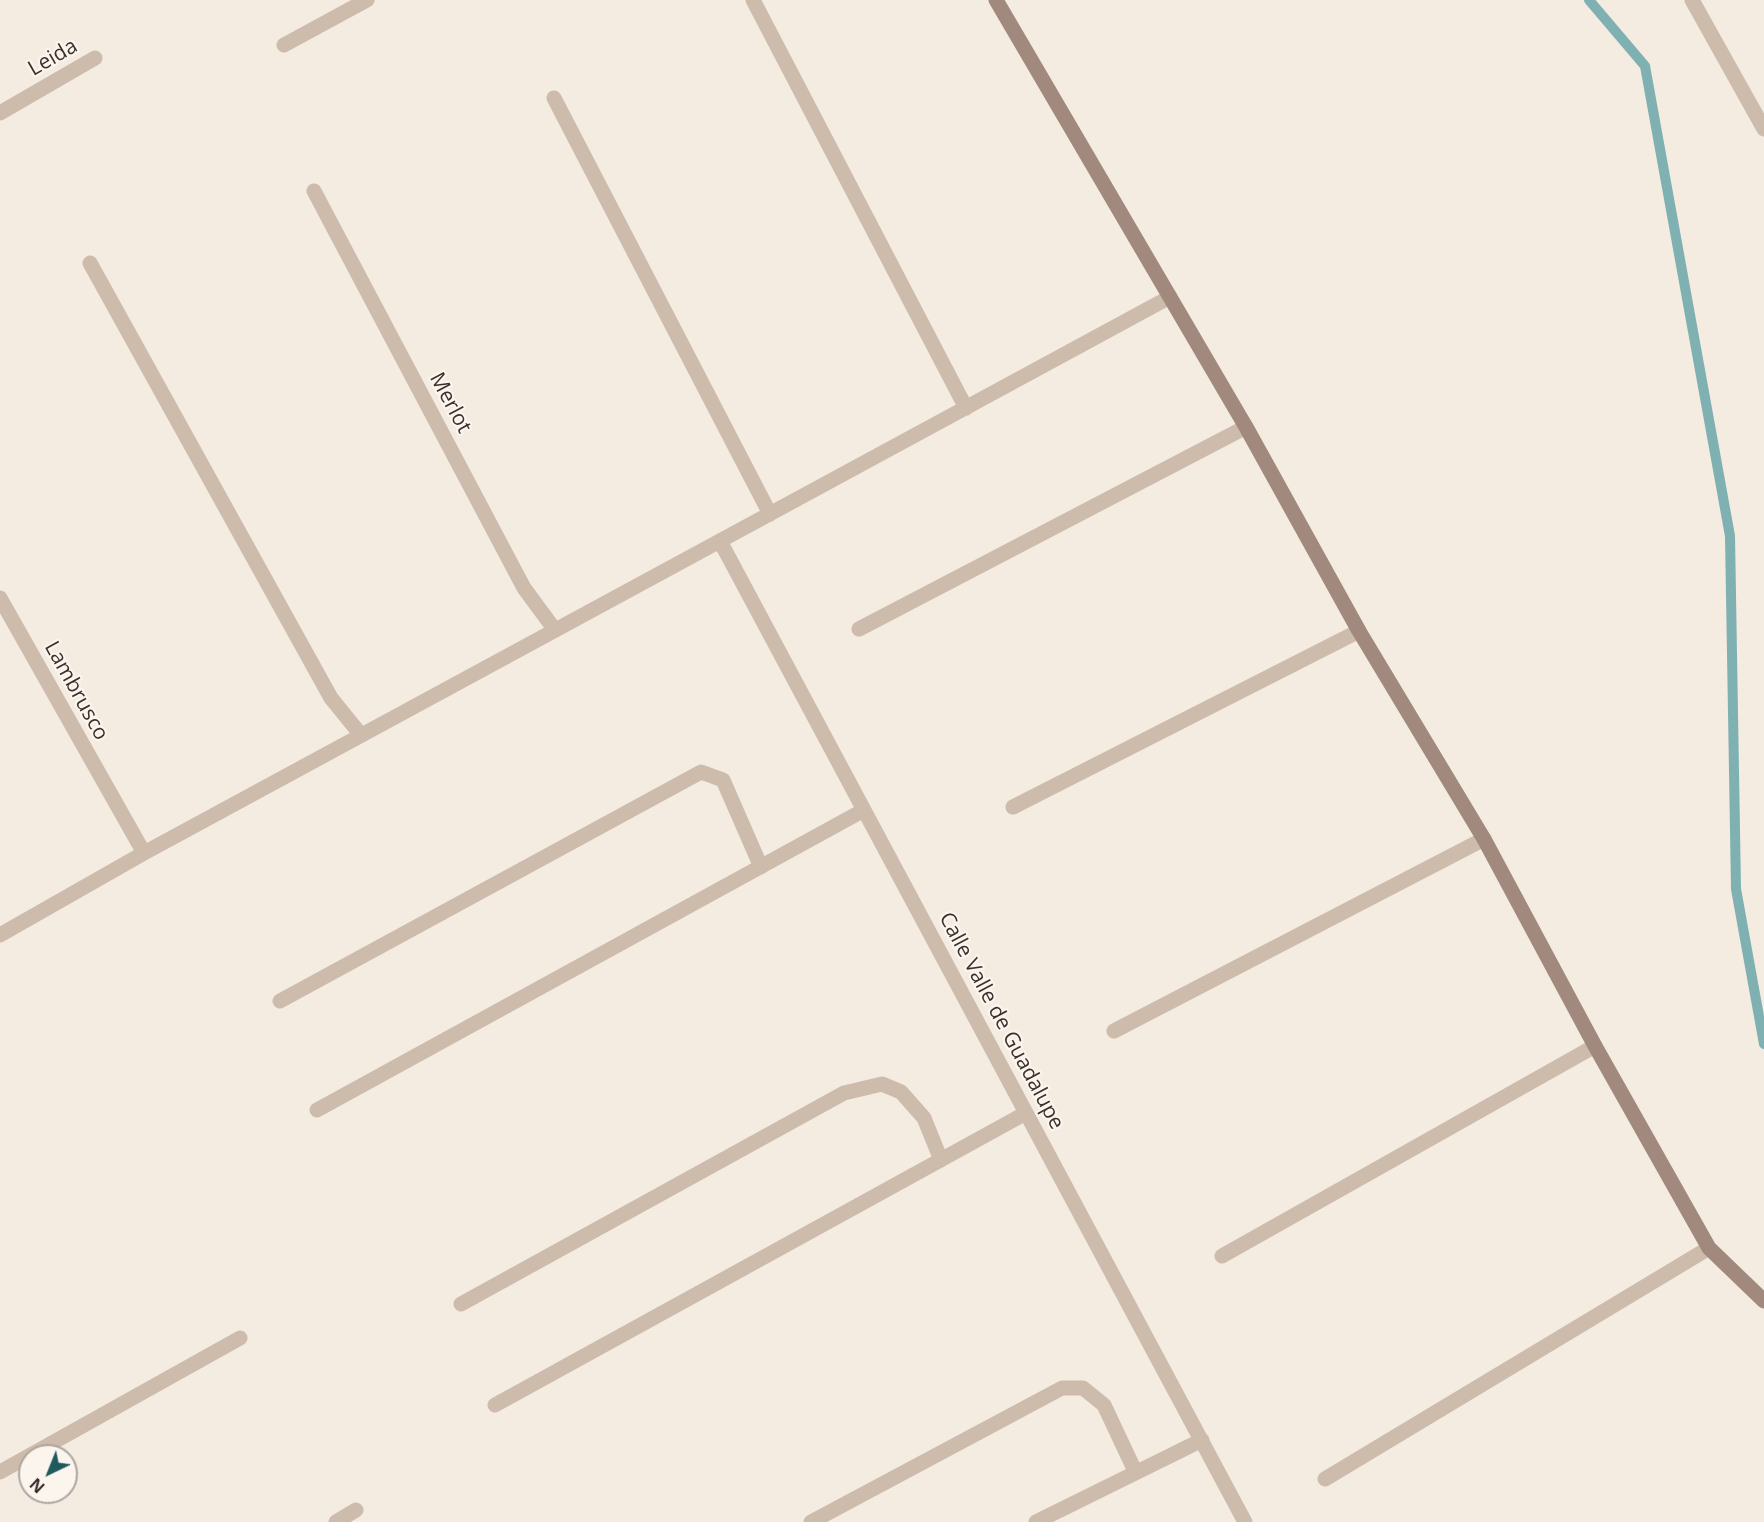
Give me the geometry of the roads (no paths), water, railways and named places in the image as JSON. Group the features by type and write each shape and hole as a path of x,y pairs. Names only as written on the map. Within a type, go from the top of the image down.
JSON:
{"street":[{"path":"284,45 367,0"},
{"path":"753,0 966,408"},
{"path":"996,0 1246,427 1359,631 1484,839 1595,1046 1709,1248 1764,1301"},
{"path":"1692,0 1764,129"},
{"name":"Leida","path":"0,113 95,58"},
{"path":"554,98 770,514"},
{"name":"Merlot","path":"314,191 524,588 555,630"},
{"path":"90,263 331,698 361,735"},
{"path":"0,935 144,853 1170,297"},
{"path":"859,629 1246,427"},
{"name":"Calle Valle de Guadalupe","path":"720,541 1245,1522"},
{"name":"Lambrusco","path":"0,598 144,853"},
{"path":"1013,807 1359,631"},
{"path":"280,1001 701,772 723,780 761,867"},
{"path":"317,1110 864,810"},
{"path":"1114,1031 1484,839"},
{"path":"1222,1256 1595,1046"},
{"path":"461,1304 844,1092 882,1084 901,1092 924,1118 941,1160"},
{"path":"495,1406 1026,1113"},
{"path":"1325,1479 1709,1248"},
{"path":"0,1472 240,1338"},
{"path":"811,1522 1062,1388 1083,1388 1104,1405 1135,1471"},
{"path":"1036,1522 1135,1471 1202,1440"},
{"path":"336,1522 356,1510"}],"waterway":[{"path":"1589,0 1645,66 1730,536 1736,889 1764,1044"}]}
